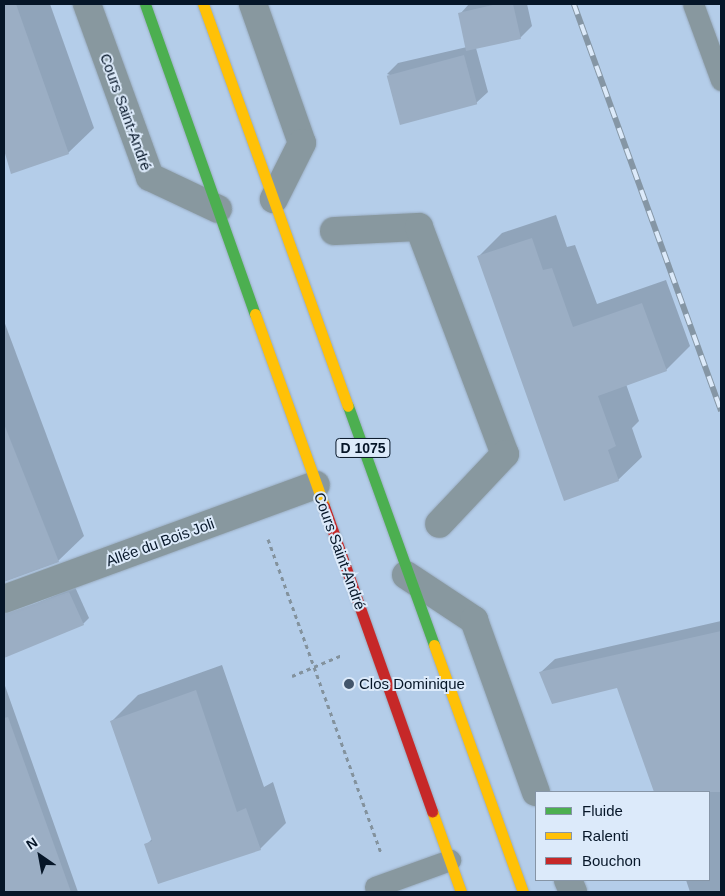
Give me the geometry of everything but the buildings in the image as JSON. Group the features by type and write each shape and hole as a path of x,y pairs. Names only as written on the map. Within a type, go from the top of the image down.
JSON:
{"main road":[{"name":"Cours Saint-André","path":"145,4 461,892"},
{"name":"D 1075","path":"203,4 274,199 406,575 523,892"}],"street":[{"name":"Cours Saint-André","path":"87,4 150,177 218,209"},
{"path":"253,4 302,143 274,199"},
{"path":"334,231 419,227 505,454 439,524"},
{"name":"Allée du Bois Joli","path":"4,599 254,506 316,485"},
{"path":"406,575 474,620 536,791"}],"lane":[{"path":"693,4 721,80"},
{"path":"386,887 450,860"}],"path":[{"path":"254,506 314,665 386,887"},
{"path":"292,676 314,665 352,651"}],"railway":[{"path":"574,4 721,411"}],"traffic: fast":[{"path":"145,4 255,314"},
{"path":"348,406 434,645"}],"traffic: slow":[{"path":"203,4 348,406"},
{"path":"255,314 324,506"},
{"path":"434,645 523,892"},
{"path":"432,811 461,892"}],"traffic: jam":[{"path":"324,506 432,811"}],"place":[{"name":"Clos Dominique","path":"349,684"}]}
